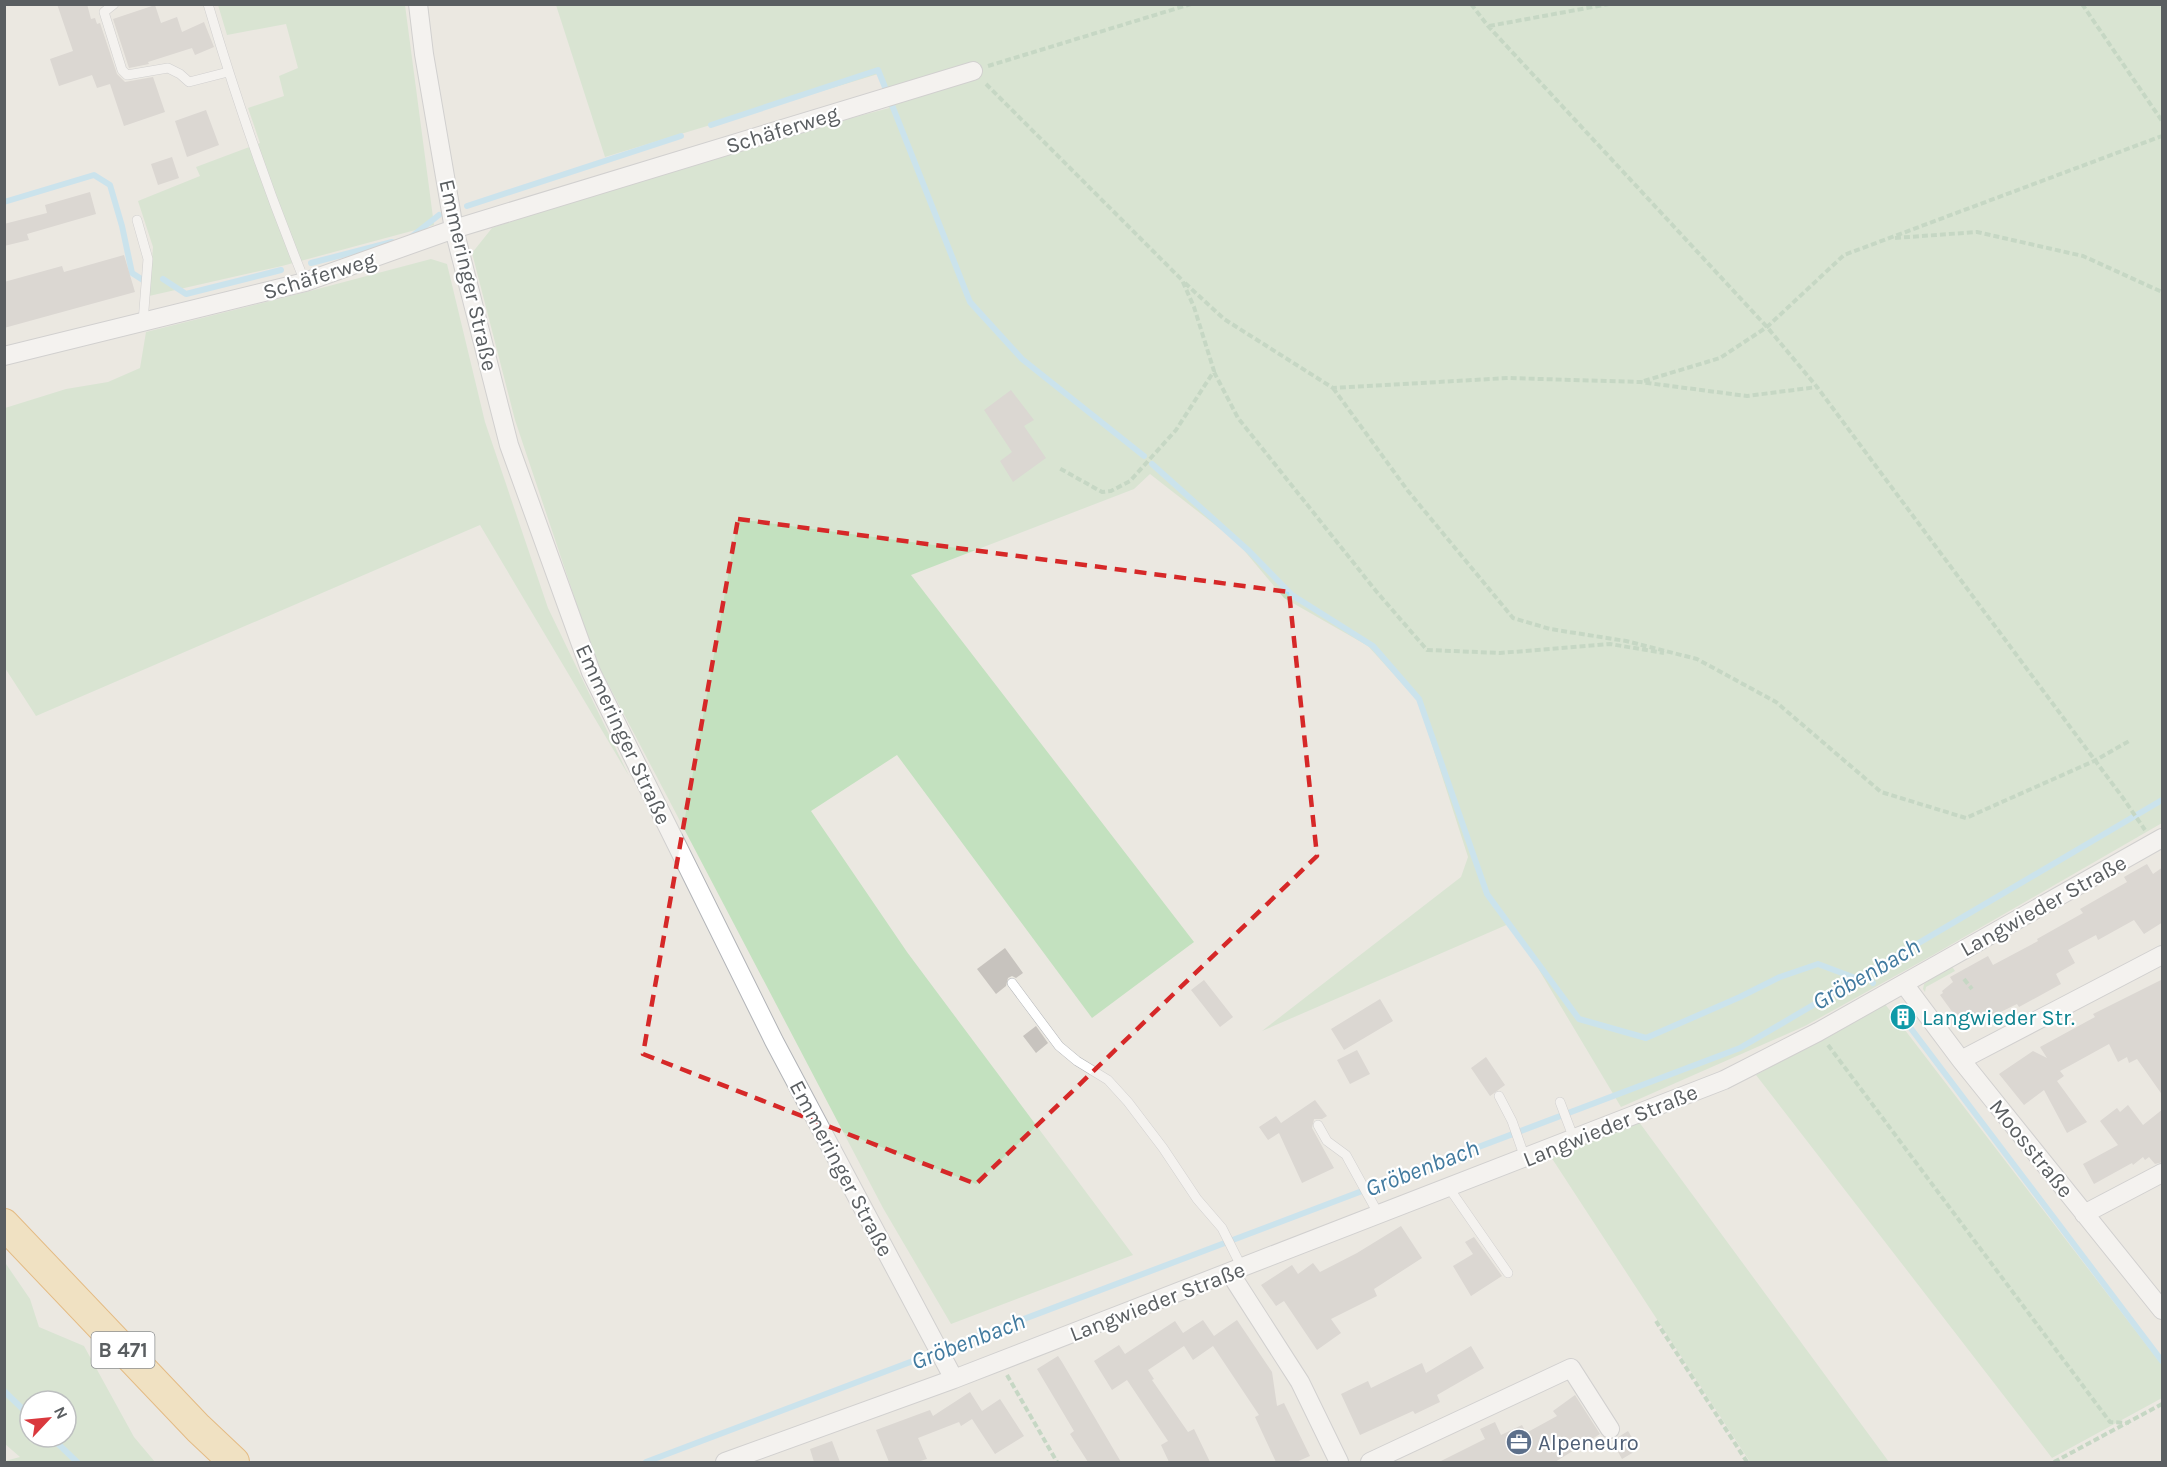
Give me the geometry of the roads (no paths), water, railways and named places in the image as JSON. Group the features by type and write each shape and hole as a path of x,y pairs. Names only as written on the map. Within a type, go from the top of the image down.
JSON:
{"highway":[{"name":"B 471","path":"4,1224 198,1428 234,1462"}],"street":[{"name":"Emmeringer Straße","path":"418,4 424,54 454,229 510,445 591,672 774,1041 950,1371"},
{"name":"Schäferweg","path":"4,356 305,282 454,229 973,70"},
{"name":"Langwieder Straße","path":"725,1462 950,1371 999,1362 1235,1265 1449,1188 1523,1150 1724,1080 1818,1032 2163,838"},
{"path":"1961,1060 2163,955"},
{"name":"Moosstraße","path":"1904,984 1961,1060 2163,1310"},
{"path":"2084,1214 2163,1173"},
{"path":"1235,1265 1300,1382 1339,1462"},
{"path":"1370,1462 1571,1368 1610,1429"}],"lane":[{"path":"114,4 104,12 122,70 127,75 168,68 189,82 228,72"},
{"path":"208,4 228,72 279,219 305,282"},
{"path":"137,220 148,259 143,322"},
{"path":"1012,983 1059,1046 1077,1061 1107,1080 1128,1102 1163,1148 1197,1199 1222,1228 1235,1265"},
{"path":"1499,1096 1512,1120 1523,1150"},
{"path":"1560,1102 1572,1134"},
{"path":"1318,1125 1327,1141 1346,1155 1379,1215"},
{"path":"1449,1188 1508,1273"}],"waterway":[{"path":"711,125 878,70 887,92"},
{"path":"890,100 970,302 1022,359 1144,456"},
{"path":"467,206 681,136"},
{"path":"4,202 94,175 110,185 132,273 146,282"},
{"path":"411,237 439,215"},
{"path":"311,263 392,242"},
{"path":"163,279 186,294 281,270"},
{"path":"1152,464 1249,551 1292,595 1373,646 1419,699 1487,894 1579,1019 1646,1038 1780,977 1818,964 1858,979"},
{"name":"Gröbenbach","path":"646,1462 1740,1048 2162,800"},
{"path":"1865,974 1873,983"},
{"path":"1906,1022 2162,1361"},
{"path":"4,1391 18,1404"},
{"path":"63,1449 77,1462"}],"place":[{"name":"Langwieder Str.","path":"1903,1017"},
{"name":"Alpeneuro","path":"1519,1442"}]}
